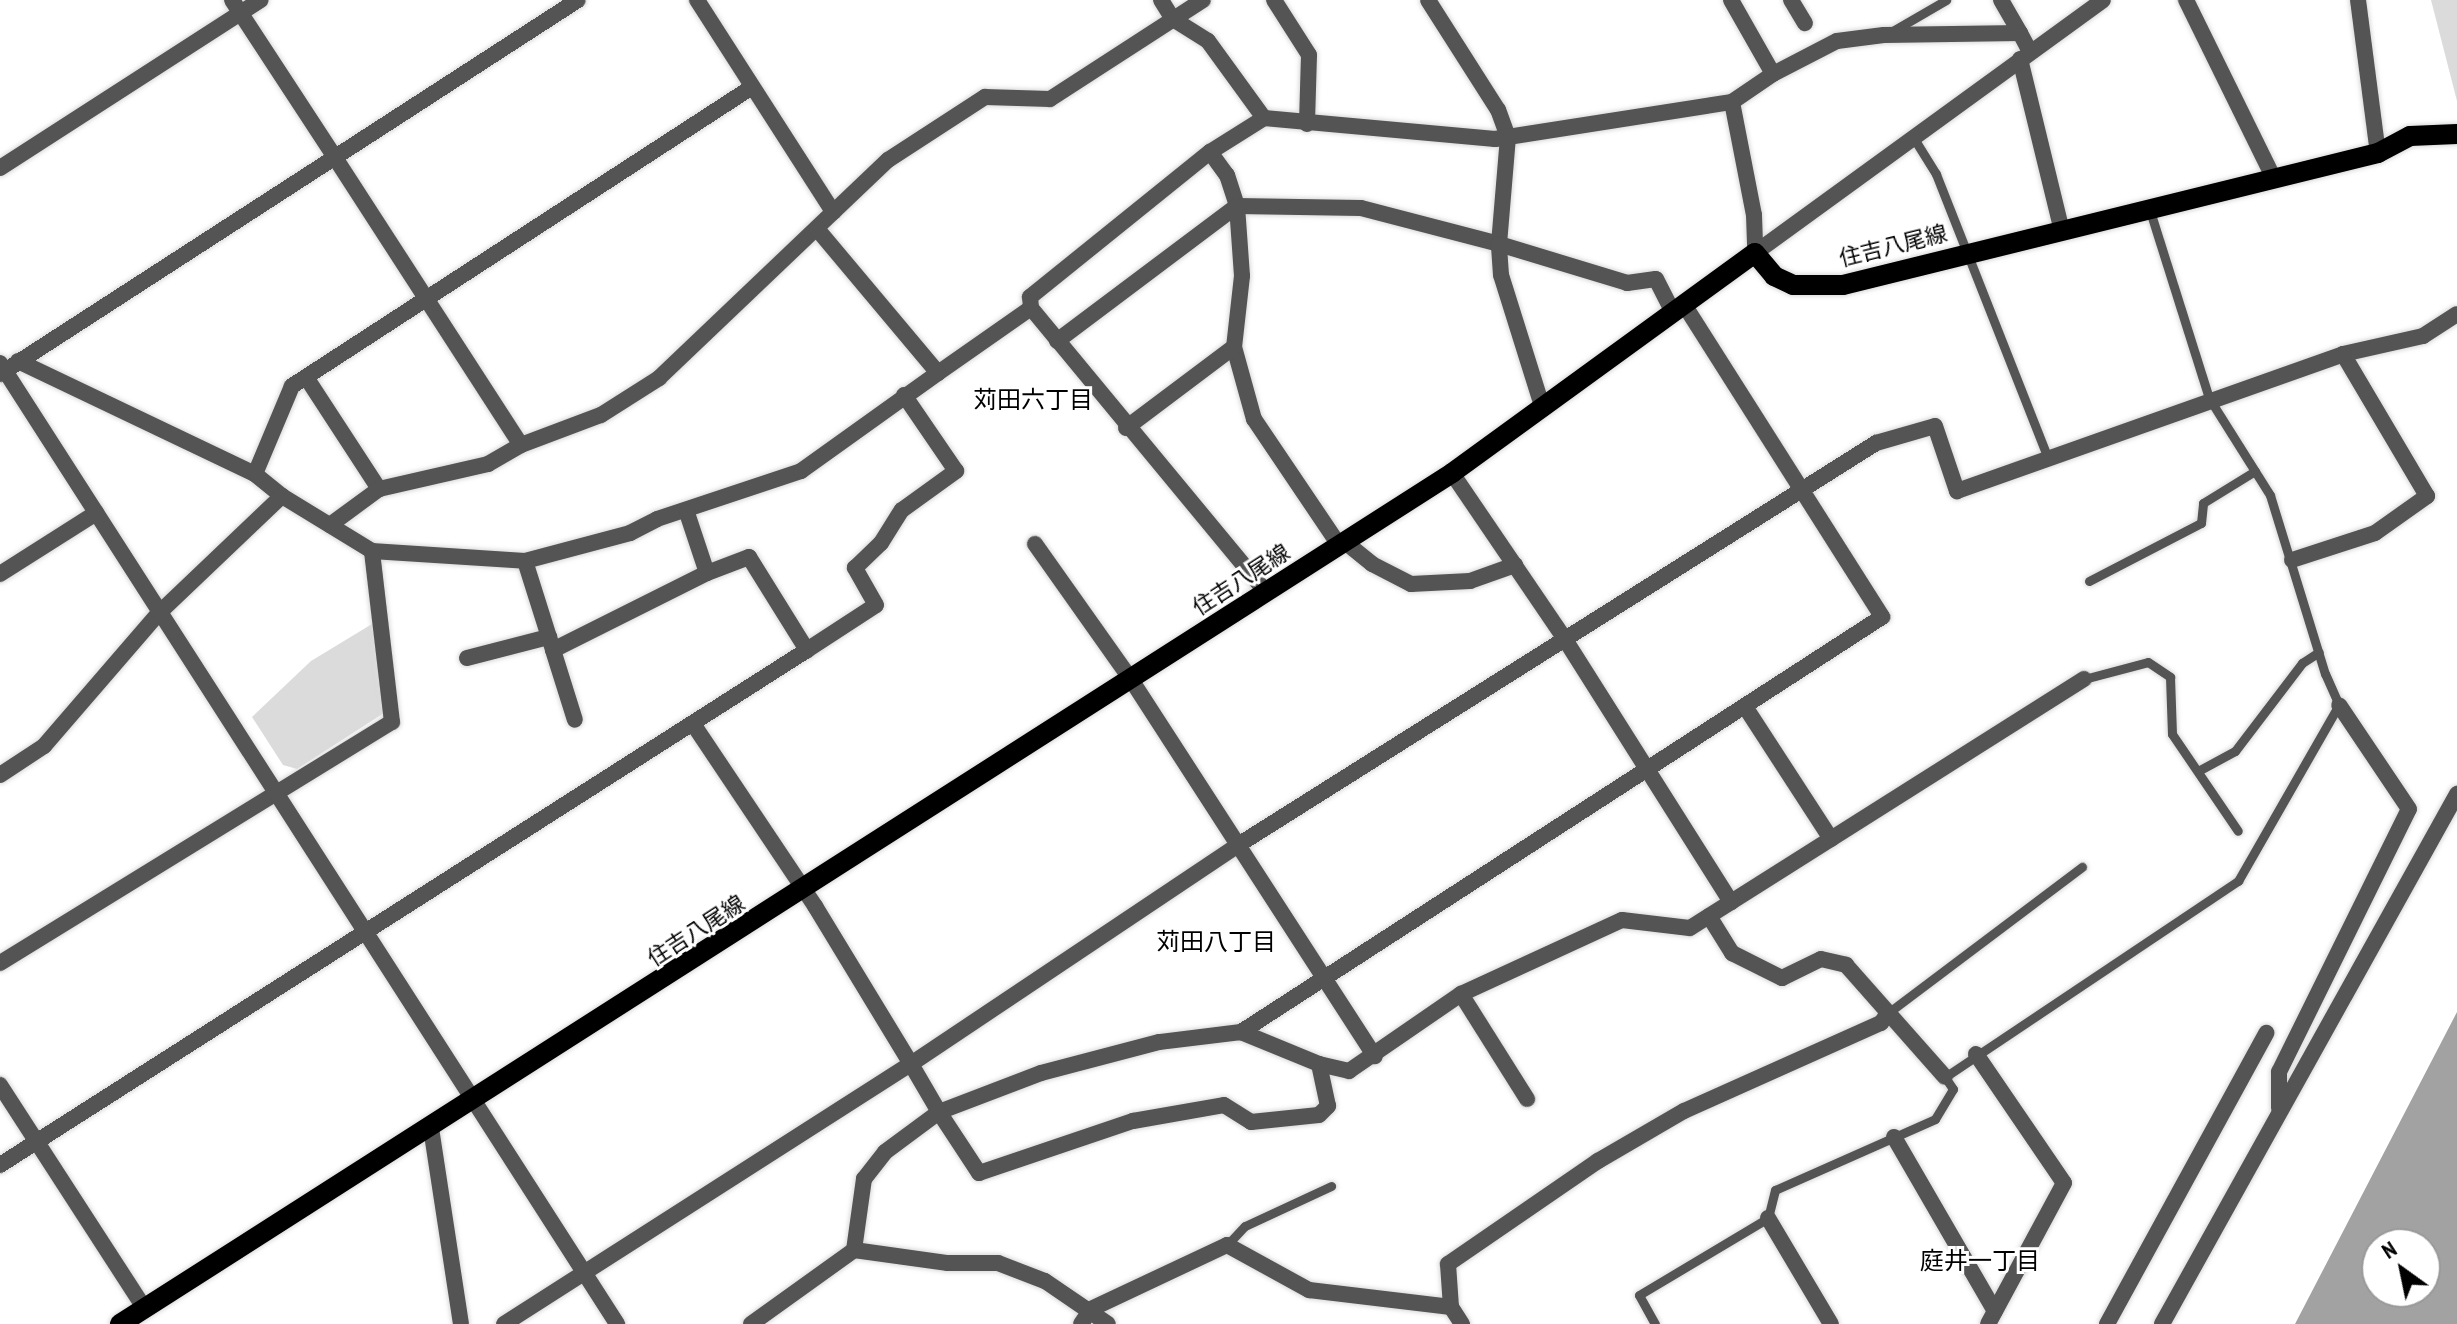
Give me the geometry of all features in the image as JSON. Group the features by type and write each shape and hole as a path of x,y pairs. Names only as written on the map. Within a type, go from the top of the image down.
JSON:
{"main road":[{"name":"住吉八尾線","path":"120,1324 1132,681 1452,473 1755,253 1774,276 1793,285 1843,285 2378,153 2410,136 2457,134"}],"street":[{"path":"0,168 236,7 261,0"},
{"path":"6,367 578,0"},
{"path":"697,0 833,212"},
{"path":"1161,0 1173,19 1208,41 1264,118"},
{"path":"330,525 379,489 488,464 521,445 601,415 659,378 888,160 985,97 1050,99 1203,0"},
{"path":"1274,0 1309,55 1307,124"},
{"path":"1428,0 1498,110 1508,137 1499,244 1501,275 1543,409"},
{"path":"1731,0 1773,74"},
{"path":"1791,0 1805,23"},
{"path":"2001,0 2020,33 2062,231"},
{"path":"1755,253 2103,0"},
{"path":"2186,0 2274,179"},
{"path":"2358,0 2378,153"},
{"path":"236,7 521,445"},
{"path":"1266,592 1126,428 1031,308 1030,297 1210,152 1264,118 1307,124 1508,137 1732,102 1773,74 1837,41 1884,35 2020,33"},
{"path":"255,474 292,386 752,87"},
{"path":"1732,102 1754,215 1755,253"},
{"path":"1210,152 1227,175 1237,206 1242,276 1234,347 1254,419 1342,544 1411,584 1470,581 1515,565"},
{"path":"854,1250 864,1179 885,1152 939,1112 973,1095 1159,1042 1241,1032 1649,772 1882,617 1802,492 1656,279 1627,283 1499,244 1361,208 1237,206 1057,341"},
{"path":"817,229 938,373"},
{"path":"6,367 255,474 282,496 372,551 525,561 687,513 801,471 904,395 1031,308"},
{"path":"504,1324 586,1275 911,1064 1235,847 1876,443 1935,426 1957,491 2209,398 2343,354 2423,336 2457,314"},
{"path":"1126,428 1234,347"},
{"path":"2292,560 2375,533 2427,496 2343,354"},
{"path":"6,367 159,613 617,1324"},
{"path":"306,377 379,489"},
{"path":"0,1165 694,725 876,605 855,568 881,543 902,510 956,471 904,395"},
{"path":"1452,473 1566,641 1731,902"},
{"path":"0,775 44,746 159,613 282,496"},
{"path":"0,574 96,513"},
{"path":"687,513 707,573"},
{"path":"1035,544 1132,681 1235,847 1375,1056"},
{"path":"0,963 392,722 372,551"},
{"path":"467,658 551,643 749,557 807,650"},
{"path":"525,561 575,720"},
{"path":"1241,1032 1319,1064 1349,1071 1375,1056 1418,1018 1461,994 1622,920 1690,928 2084,679"},
{"path":"2279,1110 2279,1072 2409,809 2339,705"},
{"path":"1746,708 1831,839"},
{"path":"694,725 804,890 979,1173 1133,1121 1224,1105 1251,1122 1319,1115 1328,1106 1319,1064"},
{"path":"2162,1324 2457,794"},
{"path":"1709,916 1732,953 1782,978 1821,959 1846,965 1945,1077"},
{"path":"1461,994 1527,1099"},
{"path":"1462,1324 1451,1307 1448,1264 1598,1161 1684,1111 1881,1023 1888,1013"},
{"path":"2107,1324 2266,1033"},
{"path":"1976,1054 2064,1183 1991,1317"},
{"path":"0,1085 145,1309"},
{"path":"431,1128 461,1324"},
{"path":"1894,1137 1991,1317"},
{"path":"1768,1218 1831,1324"},
{"path":"1081,1324 1091,1309 1227,1245 1309,1290 1451,1307"},
{"path":"751,1324 854,1250 948,1263 998,1263 1045,1281 1091,1309 1108,1324"}],"lane":[{"path":"1884,35 1946,0"},
{"path":"1913,137 1936,174 2048,459"},
{"path":"1655,1324 1639,1295 1768,1218 1775,1190 1935,1119 1953,1089 1945,1077 2238,881 2339,705 2319,652 2270,495 2209,398 2150,211"},
{"path":"2089,581 2201,523 2203,503 2255,471"},
{"path":"2198,771 2235,751 2302,663 2319,652"},
{"path":"2084,679 2148,662 2170,677 2172,734 2238,831"},
{"path":"1888,1013 2082,867"},
{"path":"1227,1245 1245,1226 1331,1186"}],"shaded area":[{"path":"2431,0 2457,0 2457,101"},
{"path":"372,624 384,713 297,769 283,765 252,717 311,661"},
{"path":"2457,1012 2457,1324 2295,1324"}],"district":[{"name":"苅田六丁目","path":"1033,400"},
{"name":"苅田八丁目","path":"1216,942"},
{"name":"庭井一丁目","path":"1980,1261"}]}
